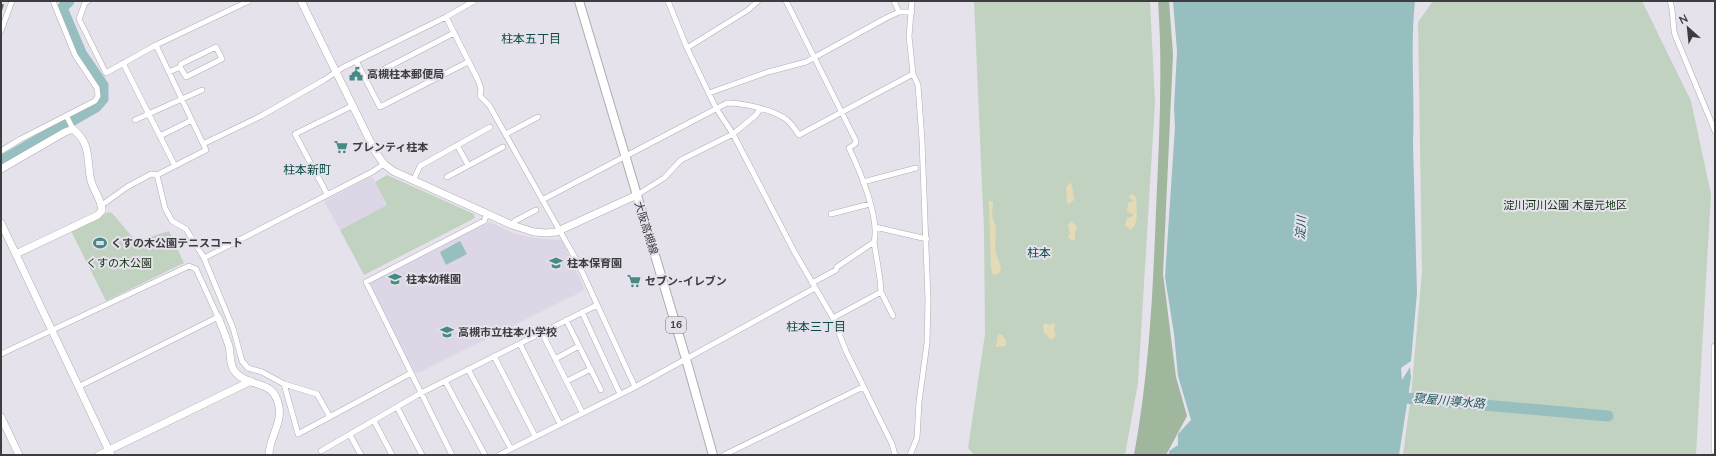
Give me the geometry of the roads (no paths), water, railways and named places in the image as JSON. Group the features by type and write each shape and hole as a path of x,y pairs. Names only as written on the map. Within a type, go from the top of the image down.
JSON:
{"main road":[{"name":"大阪高槻線","path":"579,1 624,156 686,359 713,455"}],"street":[{"path":"1,30 12,1"},
{"path":"88,1 85,3 80,19 106,73 156,46 248,1"},
{"path":"301,1 352,106 376,153 384,164 393,171 412,181 512,225 534,232 546,233 560,231 636,195 664,178 681,160 734,134 756,116 760,109"},
{"path":"203,144 261,116 356,61 446,17 474,1"},
{"path":"668,1 687,48 716,108 734,134 813,286 833,318 863,387 892,444 895,455"},
{"path":"687,48 748,10 758,1"},
{"path":"786,1 856,141 850,148 861,172 875,227 876,234 874,242 881,292 893,316"},
{"path":"894,1 899,12"},
{"path":"910,455 917,438 919,402 927,343 928,300 925,189 918,85 913,74 909,36 912,1"},
{"path":"1670,1 1673,10 1673,26 1676,35 1715,131"},
{"path":"1,151 19,140 67,117 95,101 98,96 97,88 75,56 54,2"},
{"path":"709,93 762,74 794,66 815,58 899,12 912,12"},
{"path":"446,17 480,85 480,96 489,105 578,263 635,387"},
{"path":"366,79 454,33"},
{"path":"102,205 127,187 151,174 157,175 206,150 156,46"},
{"path":"169,72 180,67 181,64 216,47 222,59 186,77 180,67"},
{"path":"356,61 380,107 468,62"},
{"path":"123,63 175,166"},
{"path":"542,200 727,103 738,103 754,106 771,112 788,120 799,135 913,74"},
{"path":"135,120 202,90"},
{"path":"327,194 295,134 352,106"},
{"path":"16,254 98,214 102,210 102,205 91,181 85,141 73,129 67,117"},
{"path":"506,134 538,117"},
{"path":"160,136 192,120"},
{"path":"412,181 420,166 490,127"},
{"path":"1,169 65,132 73,129"},
{"path":"457,145 468,165"},
{"path":"447,177 503,146"},
{"path":"204,258 372,172 384,164"},
{"path":"864,182 916,168"},
{"path":"157,175 165,208 172,221 186,229 204,258 233,328 242,361 248,368 262,372 284,384 317,394 330,417"},
{"path":"831,214 870,204"},
{"path":"512,225 515,221 536,210"},
{"path":"452,455 366,282 484,221 487,214"},
{"path":"1,223 110,453"},
{"path":"875,227 927,239"},
{"path":"498,455 635,387 686,359 813,286 874,242"},
{"path":"1,354 189,266 196,269 218,317 229,347 233,370 237,375 271,389 276,397 279,406 278,422 272,438 269,455"},
{"path":"833,318 881,292"},
{"path":"321,452 421,393 597,305"},
{"path":"582,312 620,394"},
{"path":"78,387 218,317"},
{"path":"566,320 601,390"},
{"path":"542,333 582,412"},
{"path":"520,344 560,424"},
{"path":"556,359 579,346"},
{"path":"1715,347 1715,445"},
{"path":"494,356 535,436"},
{"path":"468,369 511,449"},
{"path":"567,381 591,369"},
{"path":"284,384 298,434 411,373"},
{"path":"99,455 110,453 250,381"},
{"path":"445,381 484,455"},
{"path":"724,455 863,387"},
{"path":"397,406 422,455"},
{"path":"1,417 19,455"},
{"path":"374,421 392,455"},
{"path":"350,435 361,455"}],"water":[{"name":"淀川","path":"1173,1 1415,1 1413,36 1413,143 1417,293 1411,361 1401,368 1402,380 1410,367 1411,378 1399,455 1169,455 1169,451 1178,445 1178,434 1191,420 1178,376 1174,334 1165,277 1175,127 1174,108 1177,51"},
{"path":"460,241 467,254 446,265 440,252"}],"waterway":[{"path":"1,161 96,107 103,99 103,85 81,53 62,8 69,1"},
{"name":"寝屋川導水路","path":"1394,397 1608,416"}],"railway":[{"path":"1,11 4,1"}],"place":[{"name":"高槻柱本郵便局","path":"356,74"},
{"name":"プレンティ柱本","path":"341,147"},
{"name":"くすの木公園テニスコート","path":"100,243"},
{"name":"柱本保育園","path":"556,263"},
{"name":"柱本幼稚園","path":"395,279"},
{"name":"セブン-イレブン","path":"634,281"},
{"name":"高槻市立柱本小学校","path":"447,332"}],"district":[{"name":"柱本五丁目","path":"531,39"},
{"name":"柱本新町","path":"307,170"},
{"name":"柱本","path":"1039,253"},
{"name":"柱本三丁目","path":"816,327"}],"park label":[{"name":"淀川河川公園 木屋元地区","path":"1565,205"},
{"name":"くすの木公園","path":"119,263"}]}
